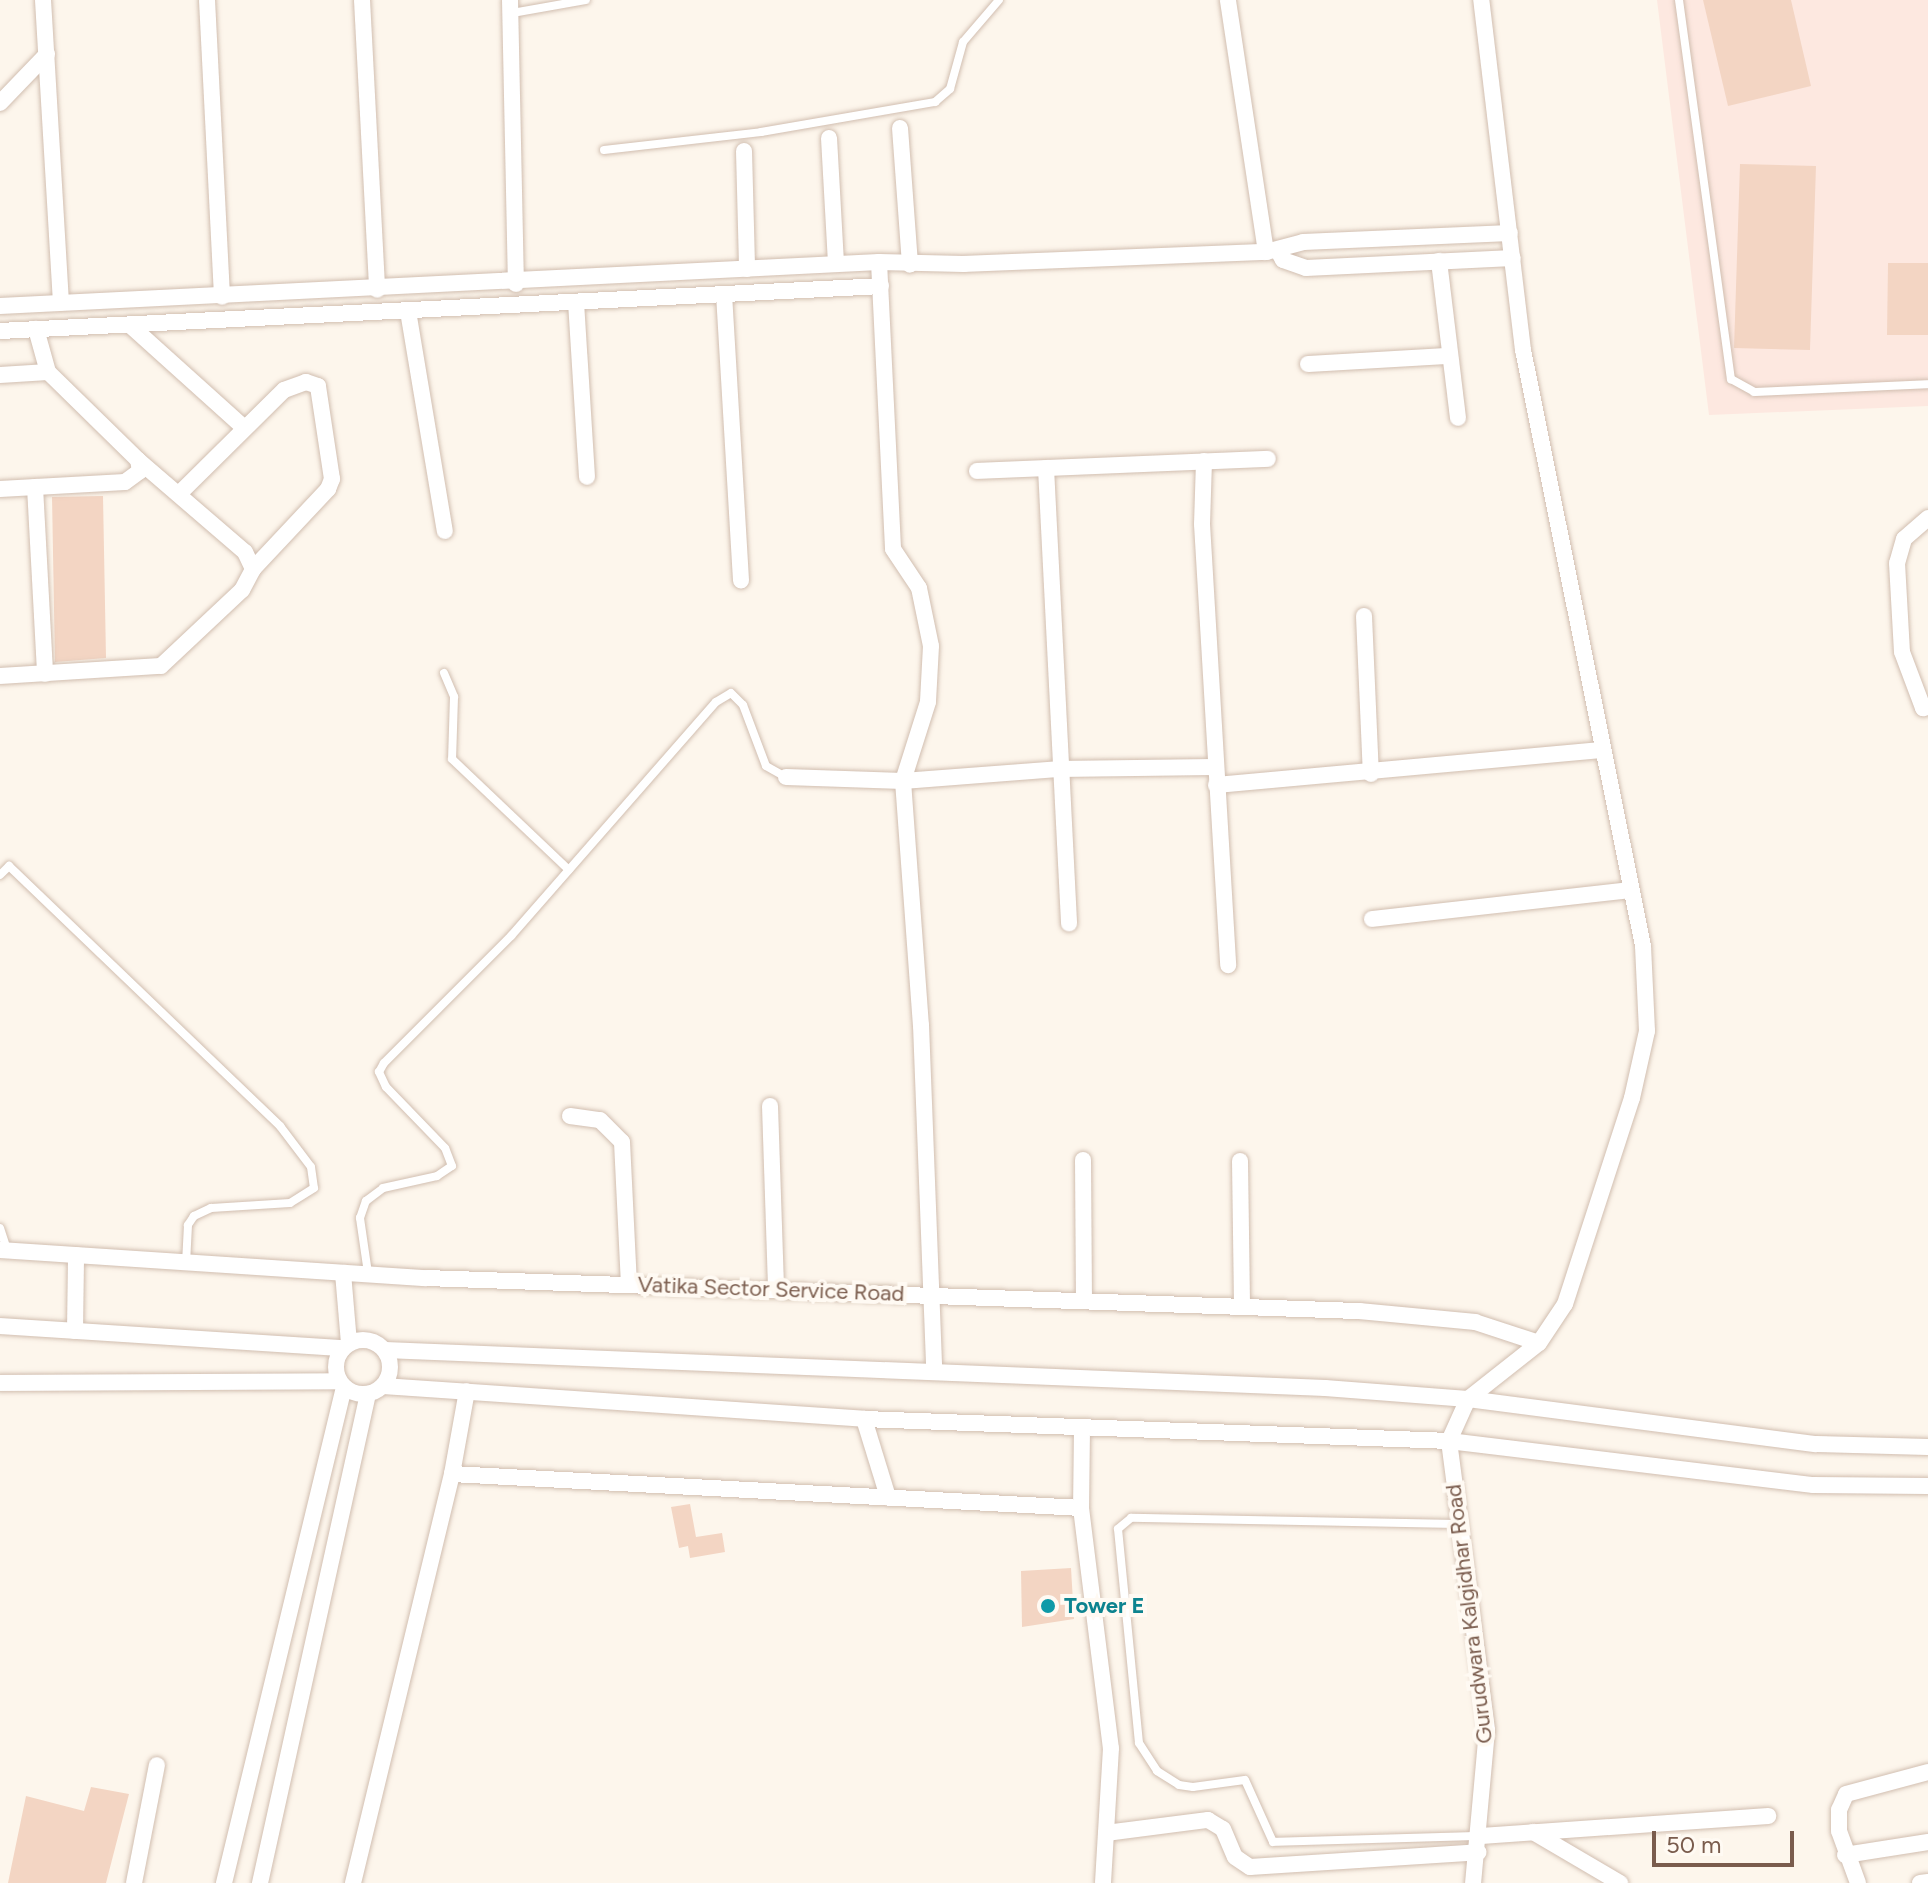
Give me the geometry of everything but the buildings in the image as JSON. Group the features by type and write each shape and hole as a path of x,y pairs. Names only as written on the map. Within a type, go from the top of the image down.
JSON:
{"street":[{"path":"43,0 61,302"},
{"path":"207,0 222,297"},
{"path":"362,0 377,290"},
{"path":"1228,0 1272,251 1283,260 1306,268 1513,258"},
{"path":"1449,1441 1468,1399 1539,1343 1565,1304 1645,1053 1643,946 1629,890 1523,350 1481,0"},
{"path":"511,7 516,284"},
{"path":"0,103 47,54"},
{"path":"900,128 910,265"},
{"path":"829,138 836,264"},
{"path":"744,151 747,269"},
{"path":"0,306 516,284 879,262 910,265 1272,251 1303,242 1510,233"},
{"path":"1439,261 1447,356 1458,418"},
{"path":"879,262 893,549 919,588 931,646 928,702 903,781 921,1025 934,1369"},
{"path":"0,331 881,286"},
{"path":"724,294 741,580"},
{"path":"576,302 587,477"},
{"path":"408,311 445,531"},
{"path":"131,326 243,427"},
{"path":"36,329 48,372 138,460 181,492 245,552 253,569"},
{"path":"1308,364 1447,356"},
{"path":"0,375 48,372"},
{"path":"0,676 161,666 242,590 253,569 328,489 332,479 321,390 313,382 297,384 243,427 181,492"},
{"path":"977,471 1268,459"},
{"path":"0,489 132,480 140,471 138,460"},
{"path":"1204,461 1202,524 1228,965"},
{"path":"1046,468 1058,769 1069,923"},
{"path":"35,487 45,674"},
{"path":"1928,518 1904,539 1897,563 1902,652 1923,708 1928,707"},
{"path":"1364,616 1371,774"},
{"path":"1216,785 1371,774 1601,750"},
{"path":"786,777 903,781 1058,769 1214,767"},
{"path":"1372,919 1629,890"},
{"path":"770,1106 776,1288"},
{"path":"570,1116 600,1120 622,1142 629,1284"},
{"path":"1083,1160 1084,1301"},
{"path":"1240,1161 1242,1307"},
{"name":"Vatika Sector Service Road","path":"4,1250 343,1273 1242,1307 1475,1322 1511,1330 1539,1343"},
{"path":"75,1331 76,1255"},
{"path":"224,1883 342,1384 335,1364 346,1346 343,1273"},
{"path":"3,1323 75,1331 346,1346 372,1341 385,1350 934,1369 1468,1399 1816,1444 1928,1447"},
{"path":"260,1883 376,1390 391,1368 385,1350"},
{"path":"0,1383 342,1384 376,1390 467,1391 864,1419 1449,1441 1813,1485 1928,1486"},
{"path":"353,1883 452,1474 467,1391"},
{"path":"864,1419 888,1497"},
{"path":"1082,1429 1081,1508 1111,1748 1103,1883"},
{"name":"Gurudwara Kalgidhar Road","path":"1449,1441 1457,1524 1487,1730 1480,1844 1473,1883"},
{"path":"452,1474 1081,1508"},
{"path":"134,1883 157,1765"},
{"path":"1858,1883 1845,1855 1839,1810 1846,1794 1928,1772"},
{"path":"1106,1833 1208,1820 1223,1829 1235,1857 1250,1867 1480,1844 1532,1831 1768,1816"},
{"path":"1532,1831 1620,1883"},
{"path":"1845,1855 1928,1842"},
{"path":"1920,1883 1928,1882"}],"lane":[{"path":"511,7 586,0"},
{"path":"604,150 761,132 935,102 950,89 963,42 999,0"},
{"path":"1679,0 1731,379 1754,392 1928,384"},
{"path":"444,673 454,697 452,759 569,870"},
{"path":"368,1273 360,1218 366,1201 383,1188 437,1176 452,1166 445,1148 386,1087 379,1072 569,870 716,702 731,693 743,705 766,766 786,777"},
{"path":"0,875 9,866 280,1126 311,1167 314,1188 290,1203 211,1208 194,1216 188,1225 186,1263"},
{"path":"0,1228 4,1250"},
{"path":"1457,1524 1131,1518 1118,1529 1139,1743 1157,1771 1179,1785 1193,1787 1245,1780 1273,1842 1480,1844"}],"shaded area":[{"path":"1657,0 1928,0 1928,406 1709,415"}],"place":[{"name":"Tower E","path":"1048,1606"}]}
